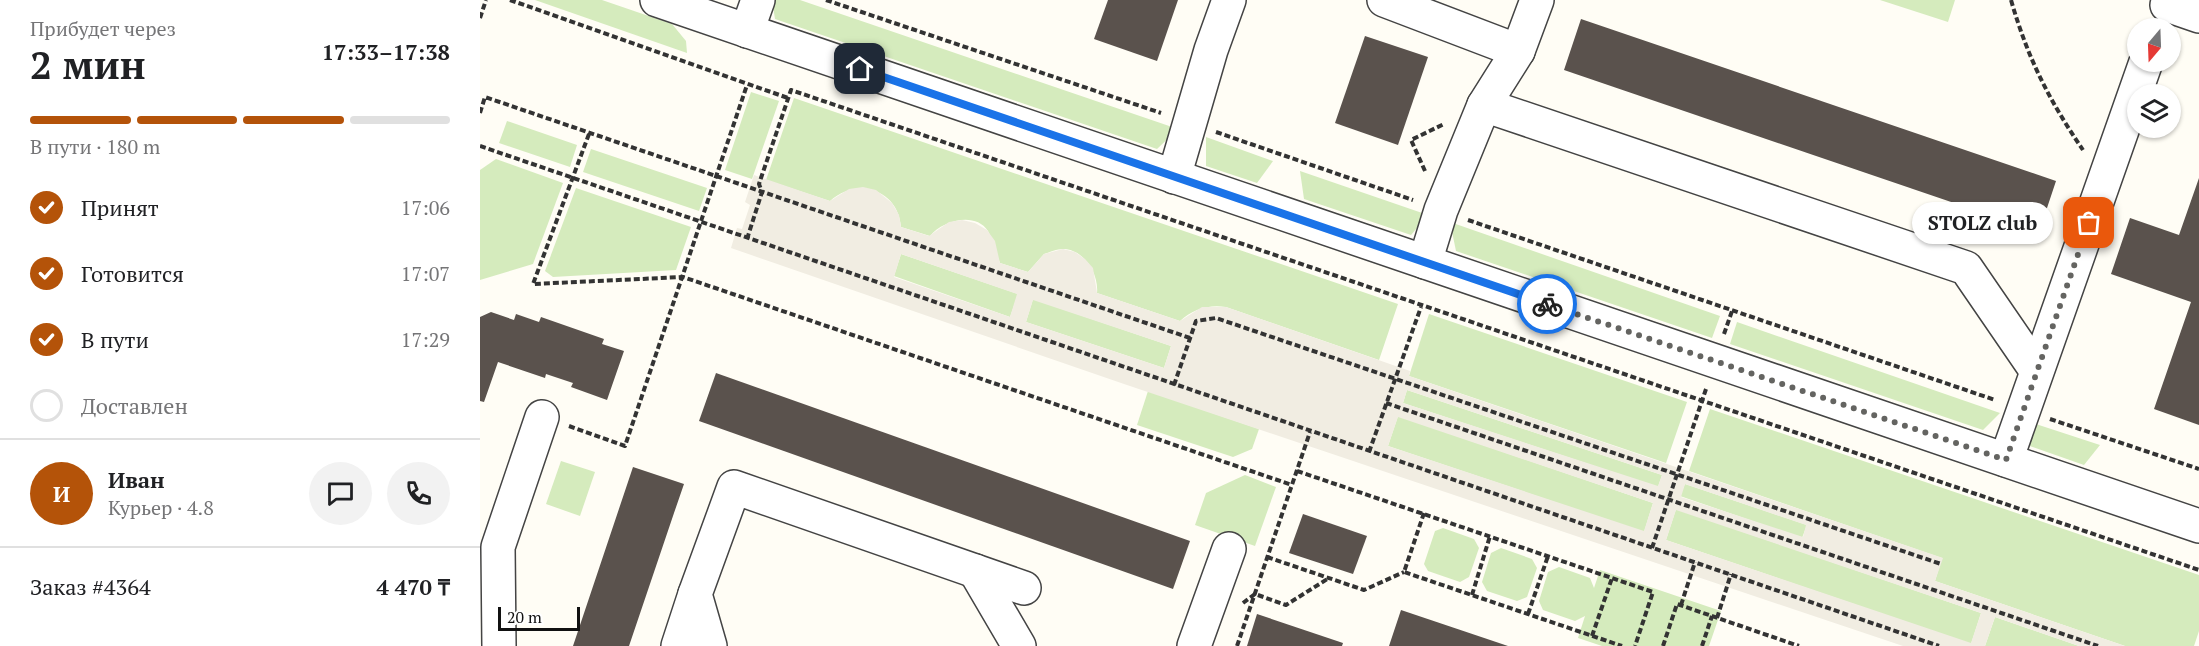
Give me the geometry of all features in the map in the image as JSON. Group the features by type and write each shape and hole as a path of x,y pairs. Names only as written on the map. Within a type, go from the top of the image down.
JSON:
{"street":[{"path":"657,0 2199,526"},
{"path":"747,31 758,0"},
{"path":"1174,177 1211,50 1229,0"},
{"path":"1384,0 1518,51"},
{"path":"1425,262 1441,210 1484,105 1518,51 1537,0"},
{"path":"2164,11 2199,16"},
{"path":"2006,460 2142,72"},
{"path":"1484,105 1966,268 2036,370"},
{"path":"499,646 498,547 542,417"},
{"path":"678,646 734,487 1024,588"},
{"path":"1194,646 1229,549"},
{"path":"975,571 1019,646"},
{"path":"695,594 710,646"}],"path":[{"path":"480,18 486,0"},
{"path":"510,0 788,98"},
{"path":"826,0 2199,469"},
{"path":"2011,0 2024,45 2052,105 2103,181"},
{"path":"542,417 625,446 747,85"},
{"path":"747,239 762,192 759,184 791,90 1421,307 2019,507 2199,570"},
{"path":"480,113 485,97 1190,338"},
{"path":"589,134 533,284 684,277 1292,485"},
{"path":"480,146 1370,453 1939,646"},
{"path":"1370,453 1421,307"},
{"path":"1174,385 1196,321 1216,318 1941,564"},
{"path":"1652,548 1702,401"},
{"path":"1386,403 2098,646"},
{"path":"1237,646 1310,432"},
{"path":"1297,471 1653,592 1635,646"},
{"path":"1404,572 1424,513"},
{"path":"1472,595 1490,536"},
{"path":"1528,614 1548,556"},
{"path":"1267,557 1364,590 1404,572 1622,646"},
{"path":"1681,605 1695,562"},
{"path":"1702,646 1731,574"},
{"path":"1255,594 1286,605 1329,578"},
{"path":"1593,636 1612,578"},
{"path":"1236,609 1255,594"},
{"path":"1663,646 1677,604 1799,646"}],"green space":[{"path":"535,0 602,0 672,24 686,41 687,53"},
{"path":"772,0 800,0 1178,129 1157,149 775,19"},
{"path":"1880,0 1955,0 1948,22"},
{"path":"751,92 779,101 752,179 725,170"},
{"path":"794,98 1398,304 1379,360 1226,307 1201,308 1180,321 1097,293 1095,278 1089,264 1071,250 1061,249 1044,254 1028,272 1000,263 988,231 975,221 959,220 950,223 942,226 930,236 901,227 898,214 892,204 884,196 874,191 852,190 830,201 766,180"},
{"path":"507,121 577,145 570,167 499,143"},
{"path":"1206,137 1273,161 1257,183 1206,166"},
{"path":"591,149 707,188 699,211 583,172"},
{"path":"496,159 563,183 533,264 480,280 480,170"},
{"path":"1300,171 1428,215 1411,235 1304,199"},
{"path":"576,188 691,227 676,270 553,277 545,271"},
{"path":"1450,222 1720,316 1712,338 1456,251"},
{"path":"901,254 1018,294 1010,317 894,276"},
{"path":"1033,299 1171,346 1164,368 1026,322"},
{"path":"1429,314 1687,402 1666,463 1409,376"},
{"path":"1737,322 2000,413 1983,430 1730,344"},
{"path":"1407,390 1662,475 1658,487 1403,403"},
{"path":"1148,391 1259,429 1252,449 1233,457 1137,425"},
{"path":"1710,409 2199,575 2199,631 2194,646 2125,646 1935,581 1942,558 1689,471"},
{"path":"1398,416 1653,503 1644,532 1388,446"},
{"path":"2024,420 2100,445 2084,465 2024,444"},
{"path":"561,461 595,472 580,516 546,504"},
{"path":"1245,475 1276,487 1255,546 1195,525 1206,493"},
{"path":"1685,484 1807,525 1802,538 1680,496"},
{"path":"1676,509 1981,613 1971,644 1666,540"},
{"path":"1443,528 1474,539 1479,548 1469,577 1460,582 1428,571 1424,564 1435,531"},
{"path":"1501,548 1532,559 1537,568 1527,597 1517,601 1487,591 1482,582 1491,553"},
{"path":"1559,567 1590,578 1594,588 1600,570 1721,611 1709,646 1602,646 1578,638 1585,616 1575,621 1543,610 1539,601 1548,572"},
{"path":"1995,617 2079,646 1985,646"}],"shaded area":[{"path":"754,175 830,201 849,189 863,187 876,190 892,203 899,215 901,227 929,236 949,222 962,220 975,223 987,230 995,241 1000,263 1028,272 1044,254 1063,249 1075,252 1093,268 1097,293 1180,321 1202,307 1226,307 1410,371 1409,376 1943,558 1935,581 2125,646 2079,646 1995,617 1985,646 1903,646 1124,384 731,248 737,228 742,229 750,205 745,202","holes":["901,254 1017,294 1010,317 894,277","1033,300 1171,346 1164,368 1026,322","1407,390 1662,475 1658,486 1403,403","1398,417 1653,503 1644,531 1388,446","1685,484 1806,525 1803,537 1681,497","1676,510 1981,613 1971,643 1666,540"]}],"building":[{"path":"1108,0 1178,0 1157,61 1094,39"},
{"path":"1581,19 2056,181 2039,232 1564,70"},
{"path":"1365,36 1428,57 1398,145 1335,123"},
{"path":"2199,178 2199,425 2154,409 2191,302 2111,274 2130,218 2179,235"},
{"path":"491,312 514,320 516,314 539,322 541,317 604,339 602,344 624,351 607,400 571,387 573,383 546,374 545,378 498,362 484,402 480,401 480,317"},
{"path":"716,373 1190,541 1173,589 699,421"},
{"path":"633,467 684,484 629,646 573,646"},
{"path":"1303,514 1367,536 1353,574 1289,553"},
{"path":"1401,610 1508,646 1389,646"},
{"path":"1257,614 1343,643 1342,646 1247,646"}],"way so far":[{"path":"1547,304 2006,460 2089,223"}],"place":[{"name":"STOLZ club","path":"2089,223"}],"route":[{"path":"860,69 1547,304"}]}
